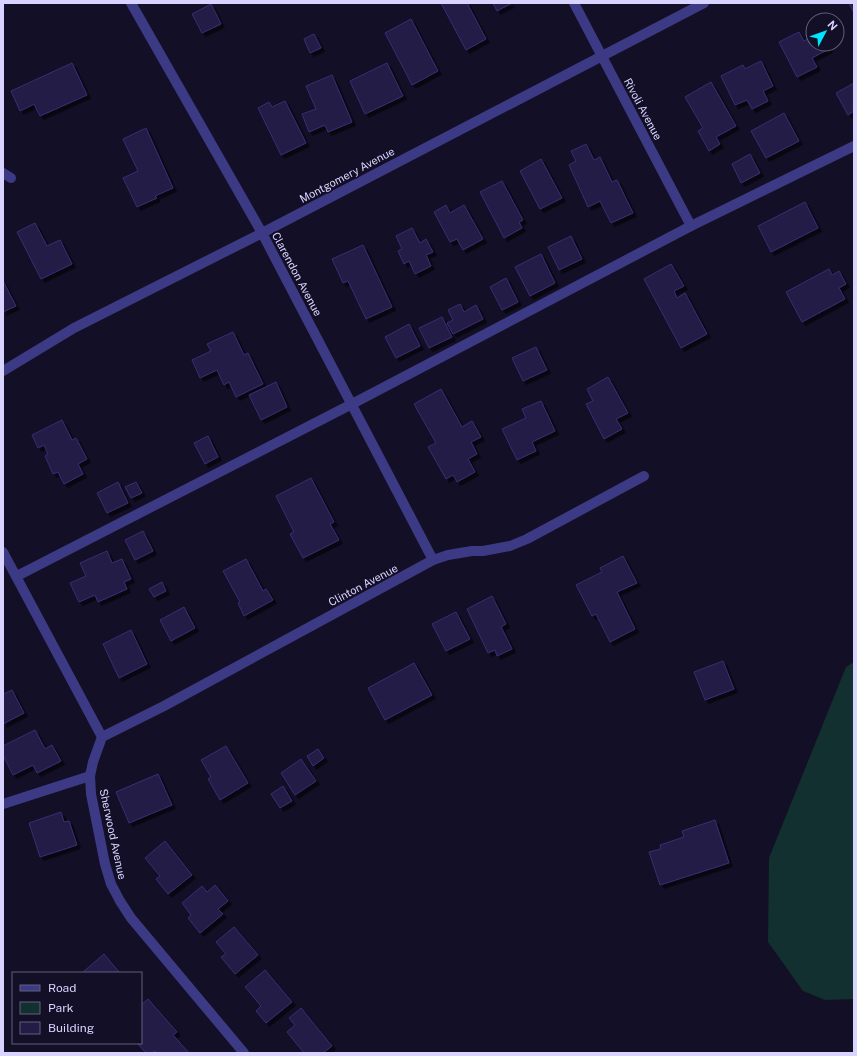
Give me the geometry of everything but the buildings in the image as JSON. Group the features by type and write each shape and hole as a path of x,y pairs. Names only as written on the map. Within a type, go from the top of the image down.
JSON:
{"street":[{"name":"Clarendon Avenue","path":"131,3 262,233 433,560"},
{"name":"Rivoli Avenue","path":"574,3 691,226"},
{"name":"Montgomery Avenue","path":"3,371 74,328 262,233 704,3"},
{"path":"17,576 352,404 691,226 854,146"},
{"name":"Clinton Avenue","path":"102,737 164,706 433,560 448,555 510,546 644,476"},
{"path":"3,552 102,737"},
{"name":"Sherwood Avenue","path":"102,737 93,762 90,776 91,794 105,864 111,884 131,918 244,1053"},
{"path":"3,804 90,776"}],"green space":[{"path":"854,662 854,999 825,1000 803,991 768,942 769,858 846,667"}]}
